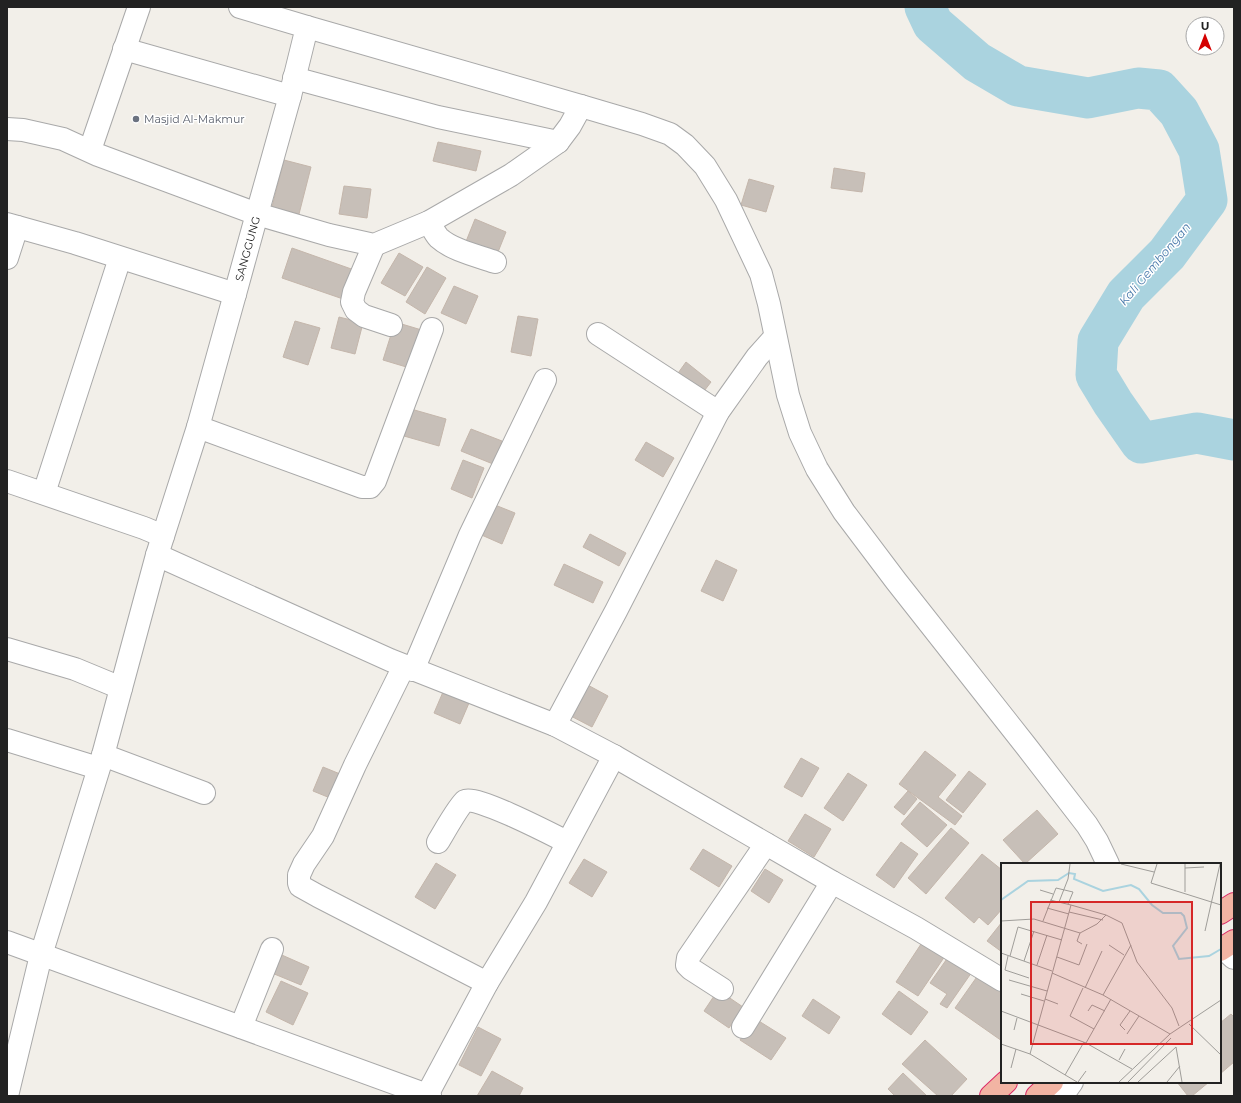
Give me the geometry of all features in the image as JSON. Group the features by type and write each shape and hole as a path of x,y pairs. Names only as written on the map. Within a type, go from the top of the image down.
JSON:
{"highway":[{"path":"1221,912 1234,904"},
{"path":"991,1096 1005,1083"},
{"path":"1037,1096 1051,1083"}],"street":[{"path":"90,150 139,7"},
{"path":"240,7 285,13 307,27 642,124 670,134 685,145 705,166 726,200 761,274 793,412 806,449 828,489 896,581 1087,825 1108,863"},
{"name":"SANGGUNG","path":"7,1096 42,955 101,762 160,546 198,427 236,294 256,214 292,87 307,27"},
{"path":"124,49 292,87 558,142"},
{"path":"7,129 23,130 63,139 90,150 98,155 256,214 329,235 374,245 429,222 511,176 558,142 570,126 581,106"},
{"path":"429,222 438,238 470,254 494,262"},
{"path":"7,258 12,225 75,243 236,294"},
{"path":"374,245 354,292 352,302 356,310 364,316 391,325"},
{"path":"44,494 120,258"},
{"path":"198,427 362,487 370,487 375,481 432,329"},
{"path":"598,334 718,412"},
{"path":"555,725 620,604 718,412 756,357 775,337"},
{"path":"487,983 300,886 299,877 304,864 323,836 355,765 408,668 544,380"},
{"path":"7,481 144,528 160,546 408,668 555,725 614,756 832,882 916,928 1001,979"},
{"path":"7,650 75,669 121,688"},
{"path":"7,740 101,762 204,793"},
{"path":"7,942 241,1026 417,1094 536,902 614,756"},
{"path":"438,842 462,804 469,800 475,800 502,811 567,842"},
{"path":"722,989 691,969 687,965 688,958 766,844"},
{"path":"743,1027 832,882"},
{"path":"241,1026 272,949"},
{"path":"1062,1096 1071,1083"}],"building":[{"path":"438,142 481,151 476,171 433,161"},
{"path":"284,160 311,167 299,214 272,207"},
{"path":"834,168 865,173 862,192 831,188"},
{"path":"749,179 774,186 766,212 741,205"},
{"path":"344,186 371,189 367,218 339,214"},
{"path":"475,219 506,232 496,257 465,244"},
{"path":"292,248 357,271 346,300 282,278"},
{"path":"399,253 423,267 405,296 381,283"},
{"path":"427,267 446,278 425,314 406,302"},
{"path":"454,286 478,296 466,324 441,313"},
{"path":"518,316 538,319 531,356 511,352"},
{"path":"339,317 363,323 355,354 331,348"},
{"path":"295,321 320,328 308,365 283,357"},
{"path":"395,322 425,331 413,369 383,360"},
{"path":"686,362 711,382 701,395 676,376"},
{"path":"411,409 446,419 439,446 404,436"},
{"path":"471,429 502,441 493,464 461,451"},
{"path":"646,442 674,458 663,477 635,460"},
{"path":"463,460 484,468 472,498 451,489"},
{"path":"490,503 515,513 502,544 477,533"},
{"path":"590,534 626,553 619,566 583,547"},
{"path":"716,560 737,570 723,601 701,591"},
{"path":"564,564 603,582 593,603 554,585"},
{"path":"584,683 608,696 592,727 567,714"},
{"path":"443,692 469,703 460,724 434,713"},
{"path":"925,751 956,775 938,797 962,816 955,825 899,784"},
{"path":"801,758 819,768 802,797 784,787"},
{"path":"323,767 345,776 335,800 313,791"},
{"path":"969,771 986,784 963,813 946,800"},
{"path":"848,773 867,785 843,821 824,808"},
{"path":"908,791 917,799 904,815 894,807"},
{"path":"920,802 947,825 927,847 901,824"},
{"path":"1037,810 1058,834 1026,863 1024,863 1003,840"},
{"path":"805,814 831,829 814,857 788,841"},
{"path":"951,828 969,843 926,894 908,878"},
{"path":"901,842 918,854 894,888 876,875"},
{"path":"703,849 732,866 719,887 690,869"},
{"path":"982,854 1001,869 1001,910 988,925 979,917 974,923 945,898"},
{"path":"584,859 607,872 592,897 569,883"},
{"path":"436,863 456,875 435,909 415,897"},
{"path":"765,869 783,880 769,903 751,891"},
{"path":"1001,923 1001,951 987,941"},
{"path":"925,938 947,953 918,996 896,982"},
{"path":"275,952 309,967 301,985 267,971"},
{"path":"951,953 974,969 947,1008 940,1004 947,994 930,983"},
{"path":"981,971 1001,984 1001,1040 955,1008"},
{"path":"281,981 308,993 293,1025 266,1012"},
{"path":"718,990 743,1007 729,1028 704,1011"},
{"path":"899,991 928,1012 911,1035 882,1014"},
{"path":"813,999 840,1017 829,1034 802,1016"},
{"path":"1231,1014 1234,1017 1234,1062 1221,1073 1221,1022"},
{"path":"754,1018 786,1038 771,1060 740,1040"},
{"path":"478,1027 501,1039 481,1076 459,1065"},
{"path":"925,1040 967,1079 951,1096 938,1096 902,1064"},
{"path":"492,1071 523,1088 519,1096 477,1096"},
{"path":"903,1073 927,1096 895,1096 888,1089"},
{"path":"1178,1083 1208,1083 1192,1096 1188,1096"}],"waterway":[{"name":"Kali Gembongan","path":"925,7 933,24 977,62 1018,86 1088,98 1138,88 1159,90 1179,112 1199,150 1207,200 1167,254 1126,295 1098,341 1096,375 1113,403 1141,443 1197,433 1234,440"}],"place":[{"name":"Masjid Al-Makmur","path":"136,119"}]}
